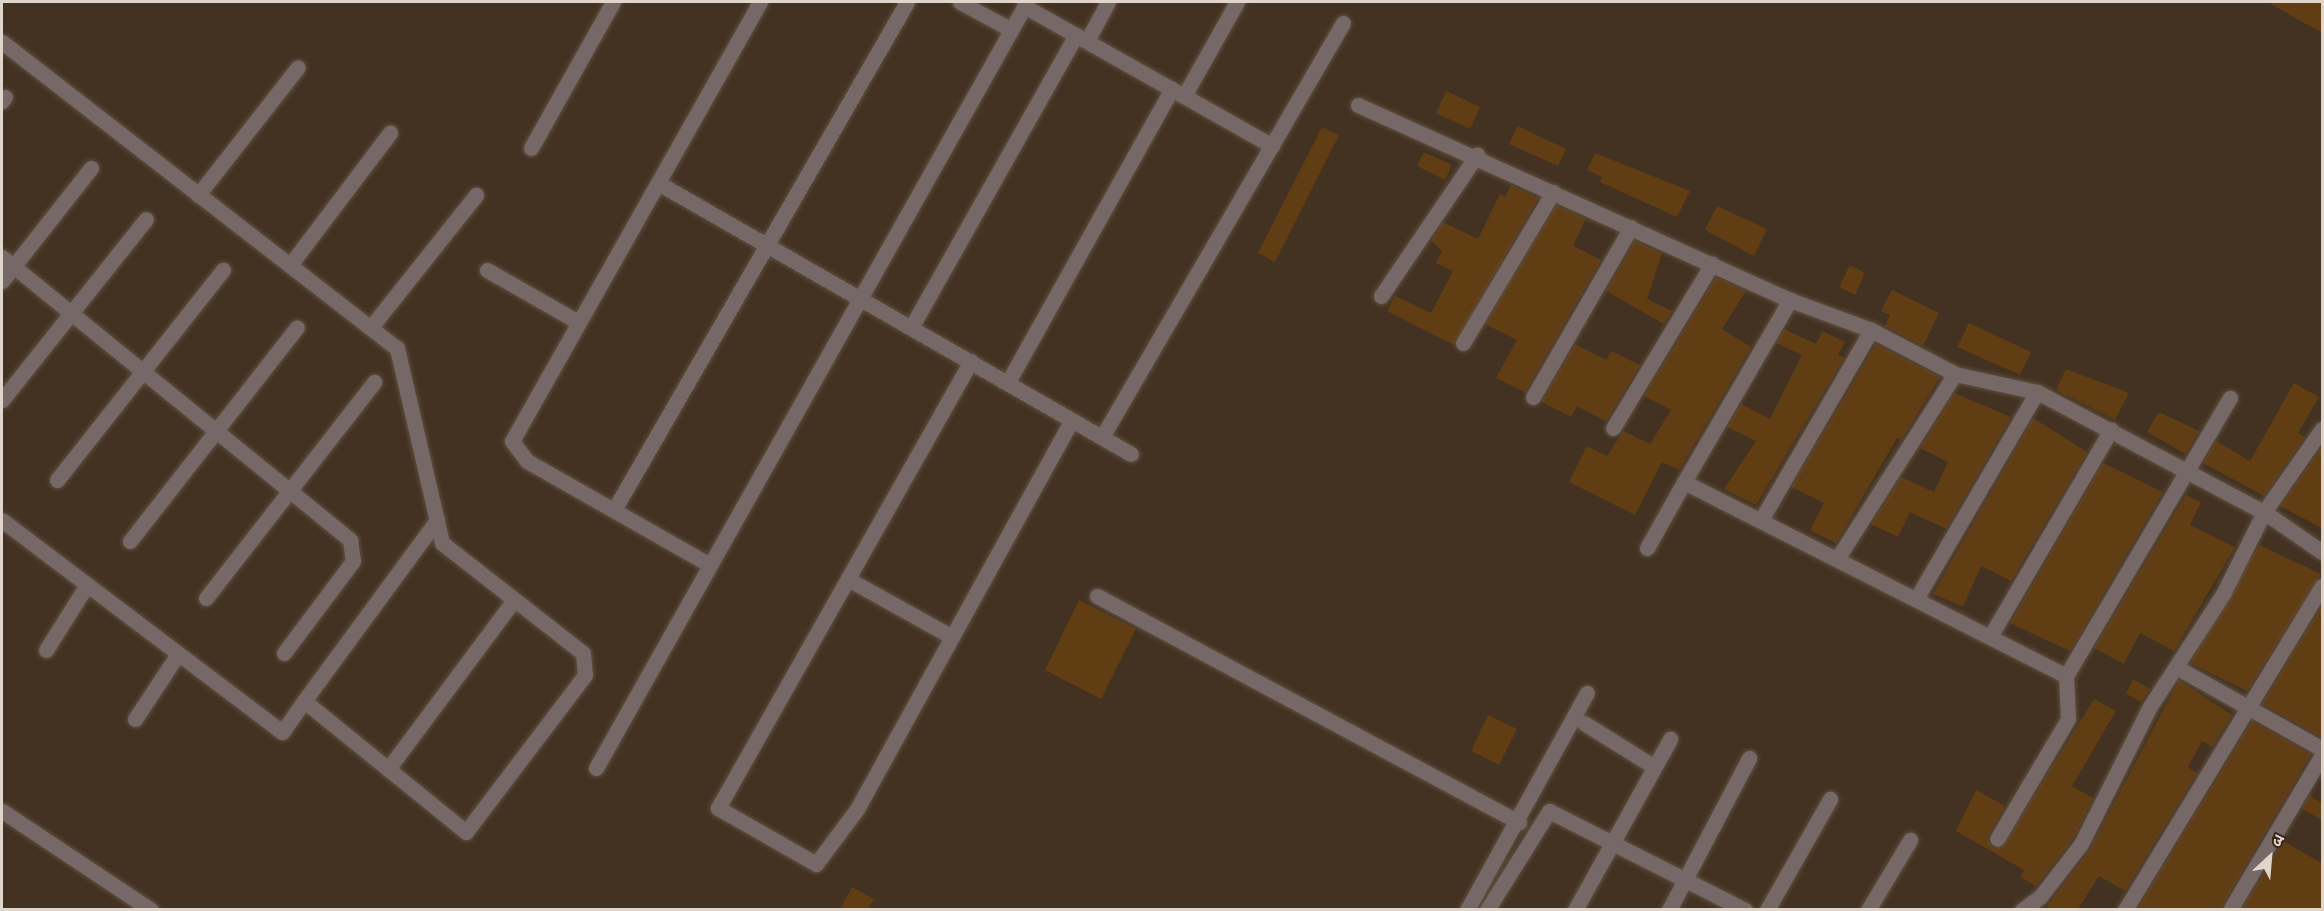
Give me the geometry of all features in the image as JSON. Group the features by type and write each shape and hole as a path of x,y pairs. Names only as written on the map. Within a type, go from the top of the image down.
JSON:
{"street":[{"path":"531,148 613,2"},
{"path":"710,565 527,461 512,441 760,2"},
{"path":"614,510 907,2"},
{"path":"960,2 1010,29"},
{"path":"912,326 1081,38 1108,2"},
{"path":"1008,382 1178,93 1237,2"},
{"path":"596,768 1026,4 1081,38 1272,146"},
{"path":"1102,437 1343,23"},
{"path":"2,42 398,348 442,543 583,653 585,675 466,832 304,701"},
{"path":"198,195 298,67"},
{"path":"1358,105 1477,155 1790,300 1871,330 1955,374 2037,392 2265,512 2322,552"},
{"path":"290,265 390,133"},
{"path":"1381,296 1477,155"},
{"path":"2,281 7,262 91,168"},
{"path":"658,183 861,296 1131,454"},
{"path":"1463,343 1553,192"},
{"path":"371,327 476,195"},
{"path":"2,400 146,219"},
{"path":"1533,396 1631,227"},
{"path":"7,262 290,491 355,550 353,561 284,653"},
{"path":"1613,428 1712,264"},
{"path":"57,480 223,270"},
{"path":"487,270 578,322"},
{"path":"1647,548 1790,300"},
{"path":"130,540 217,432 297,327"},
{"path":"1761,520 1871,330"},
{"path":"971,361 718,808 816,864 857,809 1072,420"},
{"path":"1837,560 1955,374"},
{"path":"206,598 374,382"},
{"path":"1916,599 2037,392"},
{"path":"1997,839 2068,719 2066,676 2230,398"},
{"path":"2022,909 2040,897 2081,844 2149,708 2223,594 2265,512 2322,429"},
{"path":"1991,635 2111,430"},
{"path":"1684,482 1991,635 2066,676"},
{"path":"3,526 87,585 282,732 436,520"},
{"path":"848,579 952,637"},
{"path":"46,650 87,585"},
{"path":"2125,909 2322,586"},
{"path":"1097,596 1519,822"},
{"path":"388,769 514,600"},
{"path":"135,719 178,654"},
{"path":"2176,667 2322,750"},
{"path":"1467,909 1519,822 1587,693"},
{"path":"1584,723 1653,766"},
{"path":"1575,909 1670,739"},
{"path":"2230,909 2322,755"},
{"path":"1669,909 1749,758"},
{"path":"1767,909 1830,799"},
{"path":"2,811 151,909"},
{"path":"1487,909 1550,811 1686,877 1745,909"},
{"path":"1868,909 1910,840"}],"building":[{"path":"2268,2 2322,2 2322,32 2304,23"},
{"path":"1446,91 1480,107 1470,129 1436,113"},
{"path":"1518,126 1566,149 1558,166 1509,144"},
{"path":"1322,127 1339,135 1275,262 1258,253"},
{"path":"1424,152 1452,165 1445,180 1417,166"},
{"path":"1595,153 1690,191 1677,217 1600,182 1602,177 1587,170"},
{"path":"1511,185 1538,198 1454,345 1387,311 1395,296 1431,313 1453,271 1436,263 1442,251 1431,240 1443,222 1478,239 1500,194 1505,197"},
{"path":"1556,205 1586,219 1573,246 1601,260 1525,392 1496,378 1517,340 1485,324"},
{"path":"1717,206 1767,229 1754,256 1705,230"},
{"path":"1635,241 1662,253 1647,299 1672,311 1664,324 1606,291"},
{"path":"1850,265 1865,273 1855,295 1839,287"},
{"path":"1716,277 1746,291 1722,329 1751,347 1679,470 1662,462 1635,515 1569,482 1587,446 1607,456 1623,431 1650,444 1671,410 1644,396"},
{"path":"1892,290 1939,313 1923,346 1885,326 1890,315 1881,311"},
{"path":"1969,323 2031,352 2020,375 1957,347"},
{"path":"1784,329 1816,344 1822,331 1845,342 1838,355 1844,358 1756,505 1724,489 1756,441 1727,427 1741,404 1770,419 1802,355 1776,343"},
{"path":"1575,344 1606,360 1611,351 1640,365 1606,421 1577,406 1571,417 1541,402"},
{"path":"1876,344 1940,377 1901,440 1897,438 1836,543 1810,530 1824,503 1791,487"},
{"path":"2066,369 2129,393 2115,420 2056,390"},
{"path":"2294,383 2319,397 2298,433 2305,437 2264,496 2203,463 2216,441 2250,461"},
{"path":"1954,393 2011,417 1946,529 1910,512 1898,537 1871,524 1901,477 1934,492 1948,462 1920,448"},
{"path":"2159,412 2199,431 2185,454 2147,432"},
{"path":"2033,418 2087,452 2011,581 1981,566 1963,607 1933,594"},
{"path":"2322,446 2322,528 2280,506"},
{"path":"2103,463 2163,492 2070,651 2010,623"},
{"path":"2186,495 2201,502 2190,525 2235,547 2174,651 2140,633 2124,664 2094,648"},
{"path":"2259,545 2321,574 2247,691 2190,663"},
{"path":"1079,600 1136,629 1101,699 1045,670"},
{"path":"2322,605 2322,734 2321,737 2262,704"},
{"path":"2133,679 2150,689 2141,702 2126,694"},
{"path":"2179,680 2232,715 2212,747 2202,741 2188,767 2197,773 2125,891 2099,876 2078,909 2045,909 2090,849"},
{"path":"2094,699 2116,711 2072,786 2093,798 2073,839 2036,886 2020,877 2024,870 1956,831 1976,790 2005,806 1987,838 1992,847 2002,847"},
{"path":"1488,715 1517,729 1499,765 1471,751"},
{"path":"2252,721 2311,754 2220,909 2137,909"},
{"path":"2309,795 2322,803 2322,820 2302,809"},
{"path":"2283,841 2322,863 2322,909 2242,909"},
{"path":"852,887 874,899 868,909 840,909"}]}
